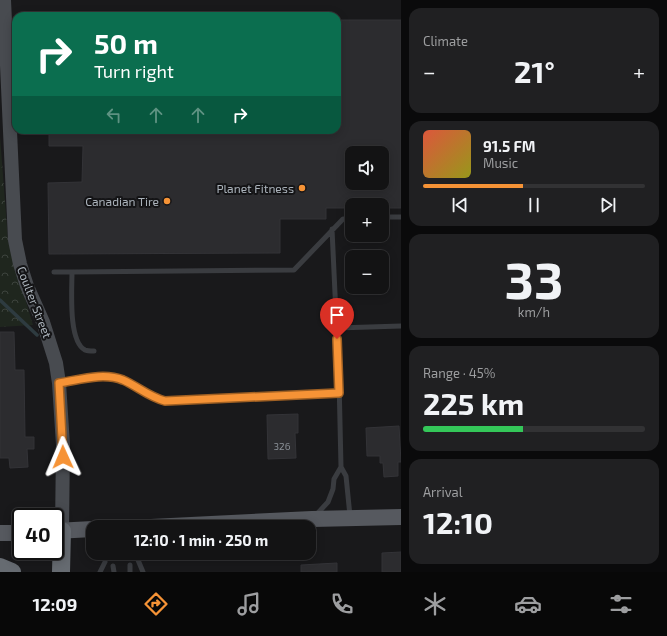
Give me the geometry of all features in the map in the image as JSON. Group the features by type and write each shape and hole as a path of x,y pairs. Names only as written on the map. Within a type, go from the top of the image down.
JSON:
{"highway":[{"path":"60,560 61,572"},
{"path":"0,567 12,572"}],"main road":[{"path":"292,520 401,517"},
{"path":"64,531 86,529"},
{"path":"0,533 12,533"}],"street":[{"name":"Coulter Street","path":"4,0 15,240 20,264 27,286 43,322 56,363 59,383 63,445 59,508"}],"lane":[{"path":"389,218 401,217"},
{"path":"54,272 294,270 332,229 343,219 345,219"},
{"path":"332,229 337,328 341,467 346,476 351,518"},
{"path":"72,272 73,330 78,343 85,350 94,351"},
{"path":"337,328 401,326"},
{"path":"59,383 108,376 123,380 155,398 165,401 339,393"},
{"path":"312,519 328,502 333,489 334,479 341,467"},
{"path":"138,560 143,572"},
{"path":"100,572 105,562"},
{"path":"130,565 130,572"}],"green space":[{"path":"0,136 8,241 33,325 0,327"}],"building":[{"path":"341,20 401,20 401,208 389,208 389,198 345,198 345,208 326,208 326,219 280,219 280,253 49,254 48,183 82,182 83,146 49,146 49,134 341,134"},
{"path":"0,332 14,332 15,370 24,370 25,437 34,437 34,449 27,449 28,467 10,468 9,458 0,458"},
{"path":"298,414 298,433 295,433 296,458 268,459 267,415"},
{"path":"399,426 401,462 398,462 398,476 384,477 383,463 380,463 380,456 367,456 366,428"},
{"path":"401,552 401,572 382,572 382,553"},
{"path":"337,563 337,572 301,572 301,565"}],"waterway":[{"path":"0,300 37,335"}],"place":[{"name":"Planet Fitness","path":"302,188"},
{"name":"Canadian Tire","path":"167,201"}],"route":[{"path":"63,457 59,383 108,376 123,380 155,398 165,401 339,393 337,339"}]}
